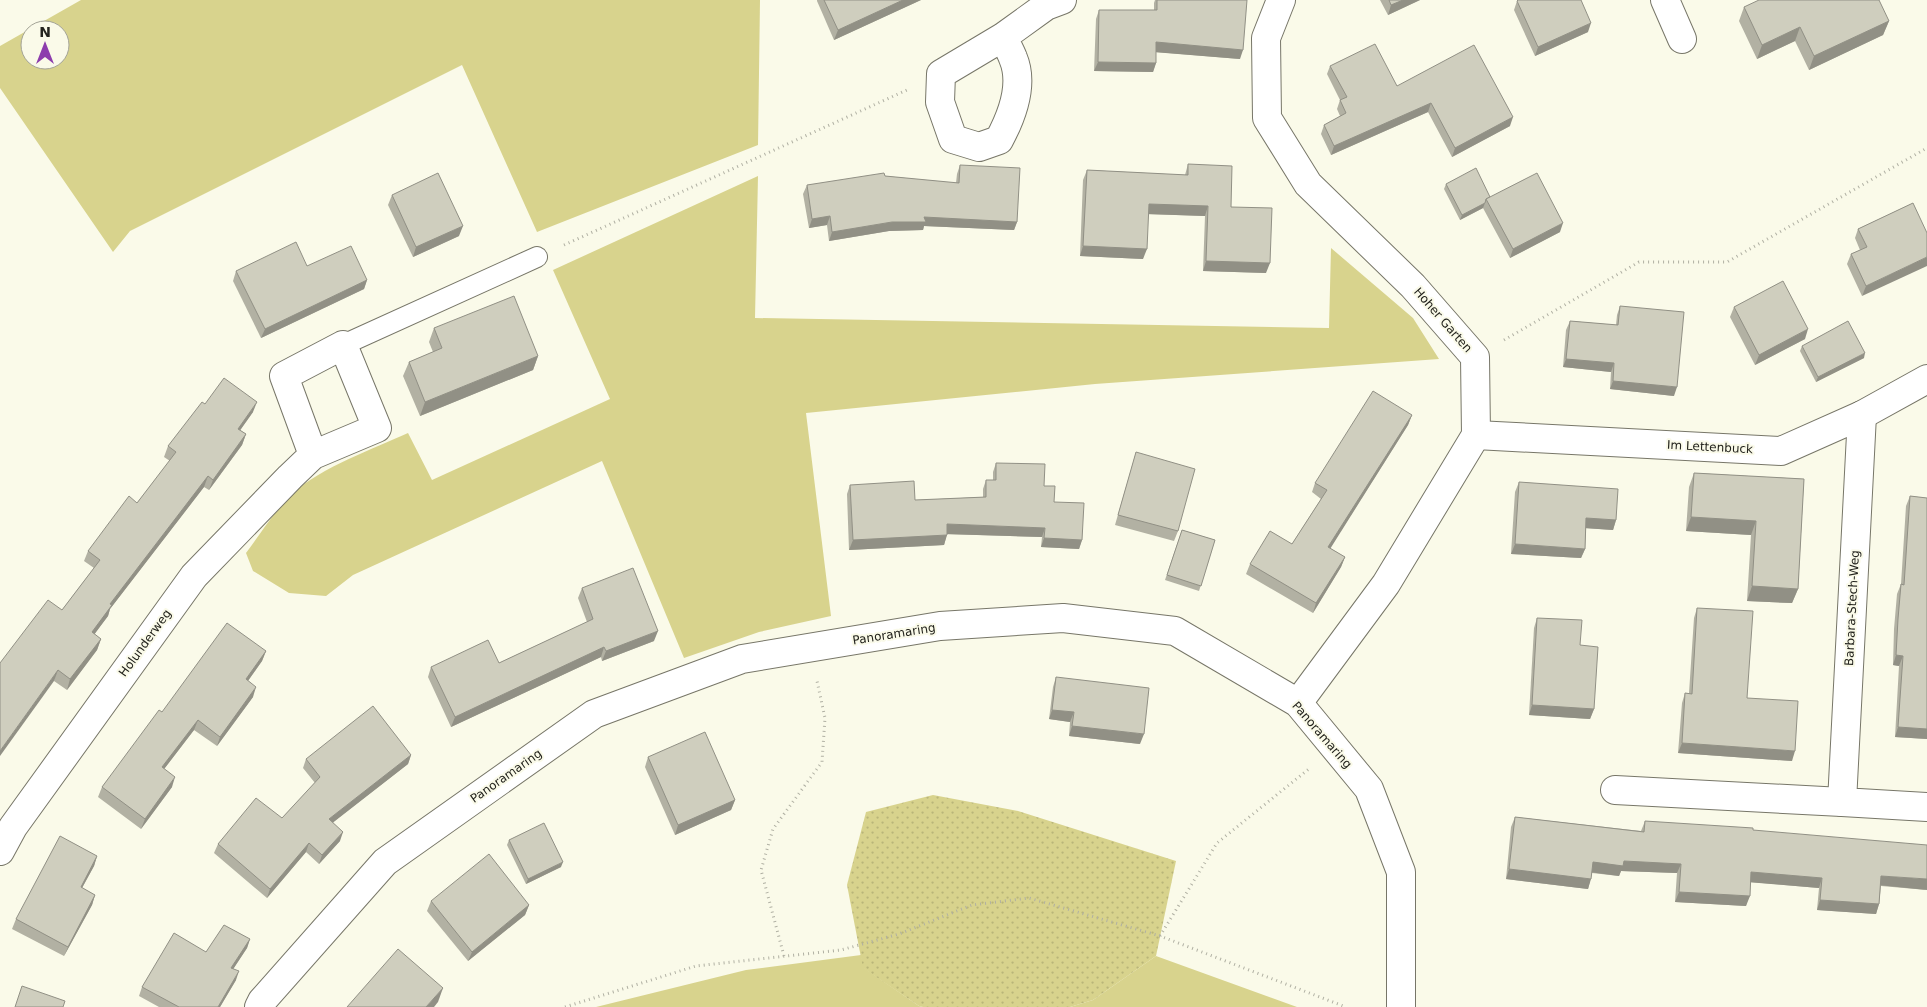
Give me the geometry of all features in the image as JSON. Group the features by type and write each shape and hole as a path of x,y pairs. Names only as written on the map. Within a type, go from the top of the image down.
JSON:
{"street":[{"path":"1002,37 1014,59 1018,90 1007,125 999,140 979,147 953,139 940,102 941,74 1002,37 1046,6 1062,0"},
{"name":"Hoher Garten","path":"1281,0 1266,38 1267,118 1308,184 1412,286 1476,357 1476,435"},
{"path":"1665,0 1682,39"},
{"path":"313,455 284,376 343,345"},
{"name":"Holunderweg","path":"0,851 13,827 194,576 313,455 377,428 343,345"},
{"name":"Im Lettenbuck","path":"1476,435 1781,451 1862,414 1927,379"},
{"name":"Barbara-Stech-Weg","path":"1842,802 1862,414"},
{"path":"1298,703 1386,584 1476,435"},
{"name":"Panoramaring","path":"259,1007 262,1001 385,862 594,714 742,659 940,626 1062,618 1175,631 1298,703 1369,789 1400,872 1400,1007"},
{"path":"1615,790 1927,807"}],"lane":[{"path":"343,345 537,257"}],"path":[{"path":"537,257 941,74"},
{"path":"1476,357 1639,262 1727,262 1927,148"},
{"path":"784,956 761,870 773,829 822,762 825,718 808,648"},
{"path":"1160,936 1217,843 1306,773 1331,743"},
{"path":"565,1007 696,966 841,950 899,934 972,905 1029,898 1160,936 1346,1007"}],"shaded area":[{"path":"81,0 760,0 758,145 537,232 462,65 130,231 113,252 0,88 0,46 20,35 20,70 70,70 70,20 46,20"},
{"path":"758,176 755,318 1329,328 1331,248 1413,318 1439,359 1095,384 806,413 831,616 759,632 684,658 602,461 353,575 326,596 289,593 253,571 246,553 280,507 293,493 305,484 348,459 408,433 432,480 610,399 553,270"},
{"path":"933,795 1018,811 1176,861 1156,956 1093,1000 1070,1007 923,1007 863,968 847,885 866,812"},
{"path":"861,955 864,968 923,1007 596,1007 746,970"},
{"path":"1156,956 1297,1007 1070,1007 1093,1000"}],"building":[{"path":"824,0 903,0 838,30"},
{"path":"1157,0 1247,0 1243,50 1156,42 1156,63 1098,62 1099,10 1157,10"},
{"path":"1389,0 1403,0 1391,5"},
{"path":"1518,0 1581,0 1591,23 1538,47"},
{"path":"1759,0 1879,0 1889,21 1814,56 1800,27 1762,45 1744,7"},
{"path":"1375,44 1397,86 1474,45 1513,117 1455,148 1431,103 1334,146 1324,125 1346,113 1340,100 1347,97 1330,66"},
{"path":"1188,164 1232,166 1231,207 1272,208 1270,263 1206,261 1208,206 1149,204 1147,249 1083,246 1087,170 1188,175"},
{"path":"960,165 1020,168 1017,222 924,217 926,222 892,222 832,232 830,216 812,219 807,185 884,173 885,176 959,183"},
{"path":"1476,168 1490,197 1486,199 1485,203 1462,215 1446,184"},
{"path":"438,173 463,226 416,247 392,195"},
{"path":"1537,173 1563,223 1513,249 1486,199"},
{"path":"1913,203 1927,233 1927,257 1866,286 1851,254 1867,247 1858,229"},
{"path":"296,242 307,266 351,246 367,280 265,329 236,271"},
{"path":"1783,281 1808,329 1759,355 1734,307"},
{"path":"514,296 538,356 425,402 409,362 442,348 434,328"},
{"path":"1620,306 1684,312 1677,387 1613,381 1614,363 1566,359 1570,321 1618,325"},
{"path":"1848,321 1865,353 1818,377 1802,346"},
{"path":"224,378 257,402 238,429 246,434 213,480 208,476 110,604 112,605 92,632 101,639 70,679 58,670 0,751 0,663 48,600 62,610 100,560 88,551 129,496 137,503 176,452 168,446 202,402 205,404"},
{"path":"1373,391 1412,415 1328,547 1345,557 1316,603 1250,564 1270,531 1292,544 1327,490 1315,483"},
{"path":"1136,452 1195,469 1178,531 1118,515"},
{"path":"996,463 1045,464 1044,486 1055,486 1054,502 1084,503 1082,540 1044,538 1045,528 947,524 947,535 853,540 850,485 914,481 915,500 986,497 986,480 996,480"},
{"path":"1694,473 1804,479 1798,589 1752,586 1756,521 1691,517"},
{"path":"1519,482 1618,489 1616,520 1586,518 1585,549 1515,544"},
{"path":"1910,496 1927,498 1927,729 1898,727 1903,656 1896,655 1901,584 1904,585"},
{"path":"1182,530 1215,540 1201,586 1167,575"},
{"path":"633,568 658,631 606,651 604,647 455,717 431,667 488,640 499,663 593,619 582,588"},
{"path":"1697,608 1753,611 1747,698 1798,701 1795,751 1682,743 1685,693 1692,694"},
{"path":"1537,618 1582,620 1580,645 1598,647 1594,709 1532,705"},
{"path":"227,623 266,651 246,679 256,687 220,737 198,720 162,767 175,777 145,819 102,787 159,710 162,712"},
{"path":"1056,677 1149,688 1144,734 1072,726 1074,712 1052,710"},
{"path":"373,706 411,755 329,819 343,832 322,855 309,843 270,889 218,844 256,798 282,818 320,777 306,759"},
{"path":"705,732 735,800 678,825 648,757"},
{"path":"1515,817 1644,832 1645,821 1753,828 1753,830 1927,845 1927,879 1881,876 1879,904 1820,900 1822,878 1751,872 1750,896 1679,892 1681,864 1624,861 1623,866 1593,862 1591,879 1509,869"},
{"path":"544,823 563,862 528,879 509,840"},
{"path":"60,836 97,856 81,887 95,895 68,947 16,919"},
{"path":"489,854 529,905 472,952 431,901"},
{"path":"224,925 250,939 231,968 239,971 218,1007 179,1007 142,987 174,933 206,952"},
{"path":"398,949 443,988 426,1007 347,1007"},
{"path":"22,986 65,1001 63,1007 15,1007"}]}
